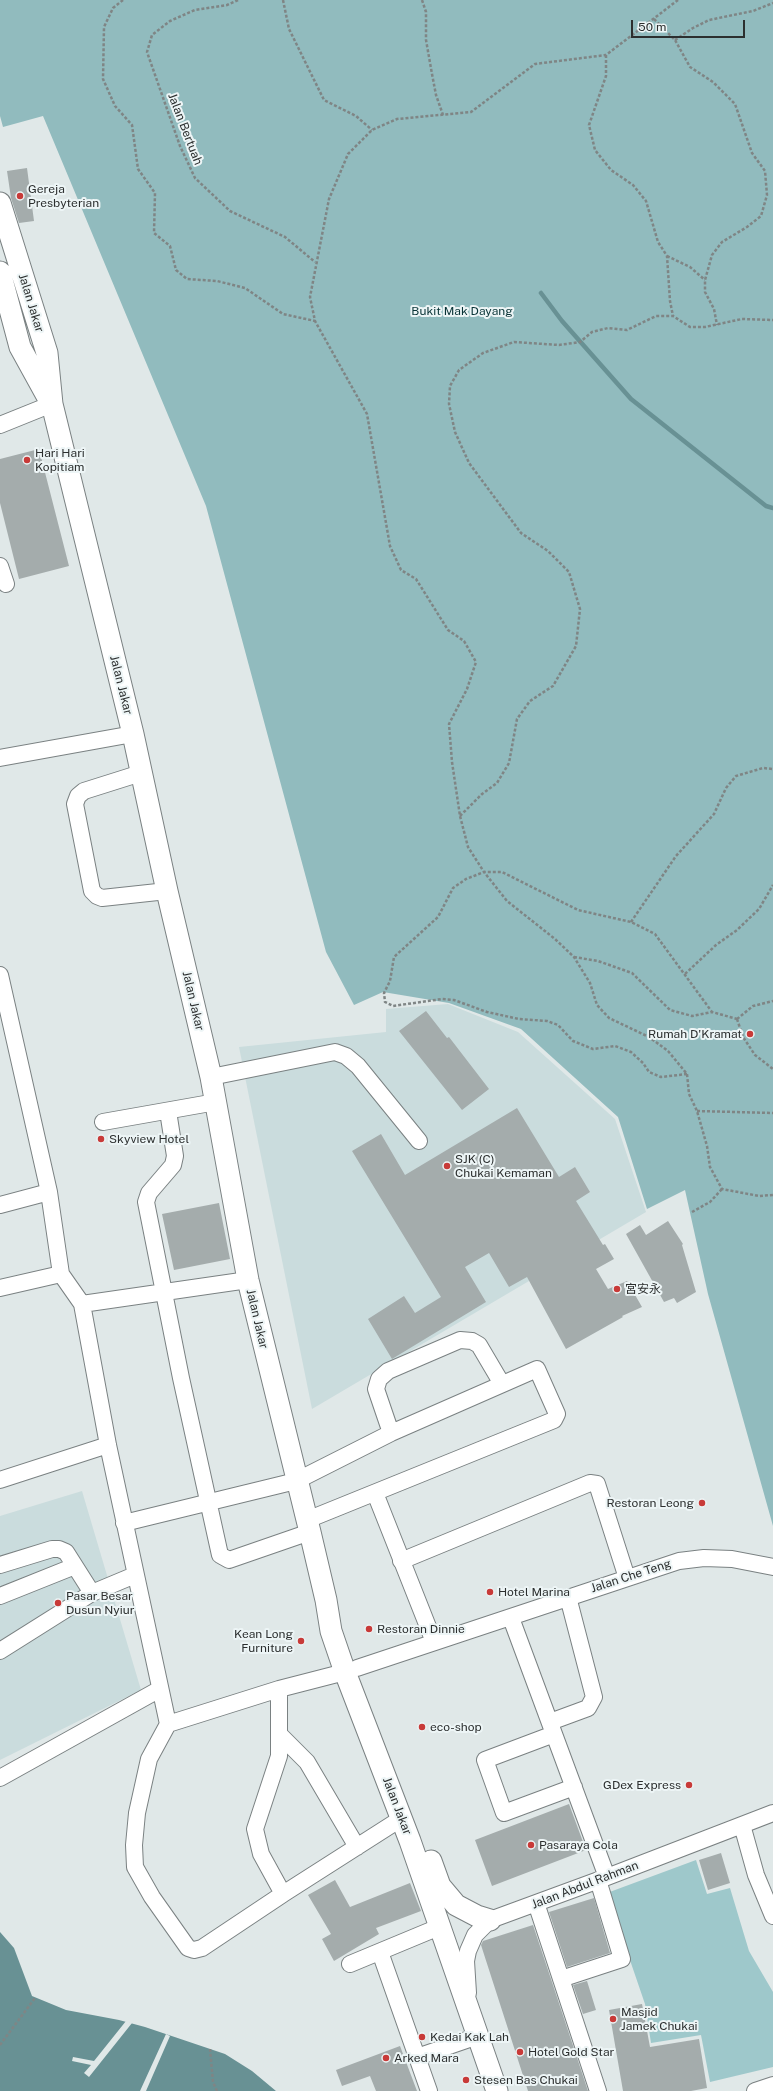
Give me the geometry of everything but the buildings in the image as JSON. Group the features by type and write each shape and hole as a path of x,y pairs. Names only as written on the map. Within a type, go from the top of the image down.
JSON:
{"main road":[{"name":"Jalan Jakar","path":"0,203 4,234 47,353 52,404 133,734 167,891 211,1077 248,1280 326,1600 331,1631 351,1670 440,1886 456,1905 477,1916 490,1920"},
{"name":"Jalan Jakar","path":"0,272 20,347 52,404"},
{"name":"Jalan Jakar","path":"351,1670 497,2091"}],"street":[{"path":"0,425 52,404"},
{"path":"0,566 6,584"},
{"path":"0,758 133,734"},
{"path":"141,773 84,792 78,796 75,804 92,891 97,896 102,898 167,891"},
{"path":"0,975 49,1192 61,1274 82,1304 108,1445 168,1724 149,1759 137,1813 134,1845 136,1867 152,1897 188,1948 194,1950 202,1948 402,1818"},
{"path":"211,1077 335,1052 346,1056 358,1066 419,1141"},
{"path":"103,1122 216,1102"},
{"path":"124,1523 210,1503 296,1481 390,1433 537,1369 557,1414 554,1420 375,1493 308,1526 230,1560 220,1555 210,1503 146,1202 149,1193 173,1165 175,1156 168,1111"},
{"path":"0,1205 49,1192"},
{"path":"0,1288 61,1274"},
{"path":"82,1304 248,1280"},
{"path":"390,1433 376,1389 380,1379 388,1371 460,1340 466,1340 472,1341 479,1345 502,1384"},
{"path":"0,1480 108,1445"},
{"path":"401,1561 590,1482 597,1484 627,1578"},
{"path":"375,1493 434,1642"},
{"path":"0,1565 52,1549 59,1549 66,1552 92,1594"},
{"name":"Jalan Che Teng","path":"168,1724 279,1689 351,1670 679,1561 704,1558 732,1559 773,1567"},
{"path":"0,1596 75,1566"},
{"path":"0,1651 92,1594 135,1575"},
{"path":"568,1597 594,1697 588,1708 552,1728 485,1760 504,1813 574,1787"},
{"path":"511,1618 574,1787 603,1879 622,1959 561,1979"},
{"path":"0,1778 160,1689"},
{"path":"279,1689 279,1756 255,1829 261,1854 283,1894"},
{"path":"279,1734 307,1762 357,1847"},
{"name":"Jalan Abdul Rahman","path":"470,2012 466,1961 468,1951 475,1935 490,1920 603,1879 773,1813"},
{"path":"742,1825 756,1875 773,1916"},
{"path":"536,1903 598,2091"},
{"path":"350,1964 439,1927"},
{"path":"380,1952 429,2091"},
{"path":"417,2057 478,2036"},
{"path":"755,2091 773,2085"}],"path":[{"path":"123,0 113,8 104,28 103,80 115,106 132,124 138,169 155,193 154,233 170,246 176,270 187,279 217,281 245,288 283,314 315,321"},
{"name":"Jalan Bertuah","path":"238,0 227,4 195,10 170,21 152,34 147,52 180,146 195,178 230,211 284,237 315,263"},
{"path":"283,0 288,29 324,100 356,116 372,130"},
{"path":"422,0 426,12 426,40 432,74 436,95 443,115"},
{"path":"678,0 654,20 606,55 535,64 471,112 397,119 372,130 348,154 329,199 315,263 310,297 315,321 367,414 390,546 401,570 416,579 448,630 464,641 476,662 467,689 449,724 452,762 460,816 468,847 484,872 507,901 555,939 574,957 590,983 597,1005 609,1018 649,1037 668,1051 687,1074 689,1094 697,1111 707,1146 710,1167 722,1189"},
{"path":"675,40 693,28 709,20 753,11 773,3"},
{"path":"654,20 675,40 690,67 713,82 735,104 752,153 765,171 767,195 762,216 722,242 712,256 705,280 705,292 714,309 717,325"},
{"path":"606,55 606,76 589,125 595,150 611,170 633,185 646,201 658,242 667,256 670,301 673,316"},
{"path":"667,256 690,267 705,280"},
{"path":"460,816 482,794 497,783 509,764 517,719 530,701 553,686 576,646 580,609 569,572 548,551 521,533 469,463 455,432 449,404 450,386 459,370 483,353 514,342 559,345 580,342 592,332 608,328 627,330 656,316 673,316 690,327 704,327 742,319 773,320"},
{"path":"631,922 676,856 714,814 726,788 736,776 763,768 773,769"},
{"path":"687,1074 661,1077 649,1072 643,1063 631,1052 615,1046 593,1049 573,1042 558,1025 547,1021 519,1019 487,1012 454,1000 442,999 393,1006 385,1002 384,993 390,981 394,957 438,917 453,888 466,879 484,872 502,872 578,910 631,922 655,934 712,1012"},
{"path":"685,974 716,945 737,930 759,909 773,885"},
{"path":"574,957 598,960 632,973 670,1010 692,1016 712,1012 737,1019"},
{"path":"737,1019 753,1006 773,1001"},
{"path":"737,1019 743,1037 755,1055 773,1069"},
{"path":"697,1111 773,1113"},
{"path":"722,1189 759,1196 773,1195"},
{"path":"692,1212 710,1202 722,1189"},
{"path":"0,2045 35,1998"},
{"path":"210,2049 212,2074 216,2091"}],"shaded area":[{"name":"SJK (C) Chukai Kemaman","path":"448,1004 518,1032 615,1119 646,1212 312,1409 239,1047 386,1032 386,1009"},
{"name":"Pasar Besar Dusun Nyiur","path":"82,1491 141,1690 0,1760 0,1516"},
{"path":"696,1860 707,1894 730,1888 749,1951 773,1992 773,2067 710,2082 701,2035 651,2043 645,2004 607,1893"},
{"path":"0,1932 14,1948 32,1996 66,2010 119,2020 145,2027 225,2054 252,2071 276,2091 0,2091"}],"green space":[{"name":"Bukit Mak Dayang","path":"0,0 773,0 773,1526 708,1294 685,1190 647,1209 618,1117 521,1029 449,1003 383,992 354,1005 326,952 206,506 43,116 3,127 0,116"}],"pier":[{"path":"126,2021 132,2023 89,2077 84,2073 91,2065 72,2061 73,2057 94,2061"},
{"path":"166,2034 170,2036 146,2091 140,2091"}],"waterway":[{"path":"541,293 562,321 631,399 766,506 773,508"}],"place":[{"name":"Gereja Presbyterian","path":"20,196"},
{"name":"Hari Hari Kopitiam","path":"27,460"},
{"name":"Rumah D'Kramat","path":"750,1034"},
{"name":"Skyview Hotel","path":"101,1139"},
{"name":"SJK (C) Chukai Kemaman","path":"447,1166"},
{"name":"宮安永","path":"617,1289"},
{"name":"Restoran Leong","path":"702,1503"},
{"name":"Hotel Marina","path":"490,1592"},
{"name":"Pasar Besar Dusun Nyiur","path":"58,1603"},
{"name":"Restoran Dinnie","path":"369,1629"},
{"name":"Kean Long Furniture","path":"301,1641"},
{"name":"eco-shop","path":"422,1727"},
{"name":"GDex Express","path":"689,1785"},
{"name":"Pasaraya Cola","path":"531,1845"},
{"name":"Masjid Jamek Chukai","path":"613,2019"},
{"name":"Kedai Kak Lah","path":"422,2037"},
{"name":"Hotel Gold Star","path":"520,2052"},
{"name":"Arked Mara","path":"386,2058"},
{"name":"Stesen Bas Chukai","path":"466,2080"}]}
